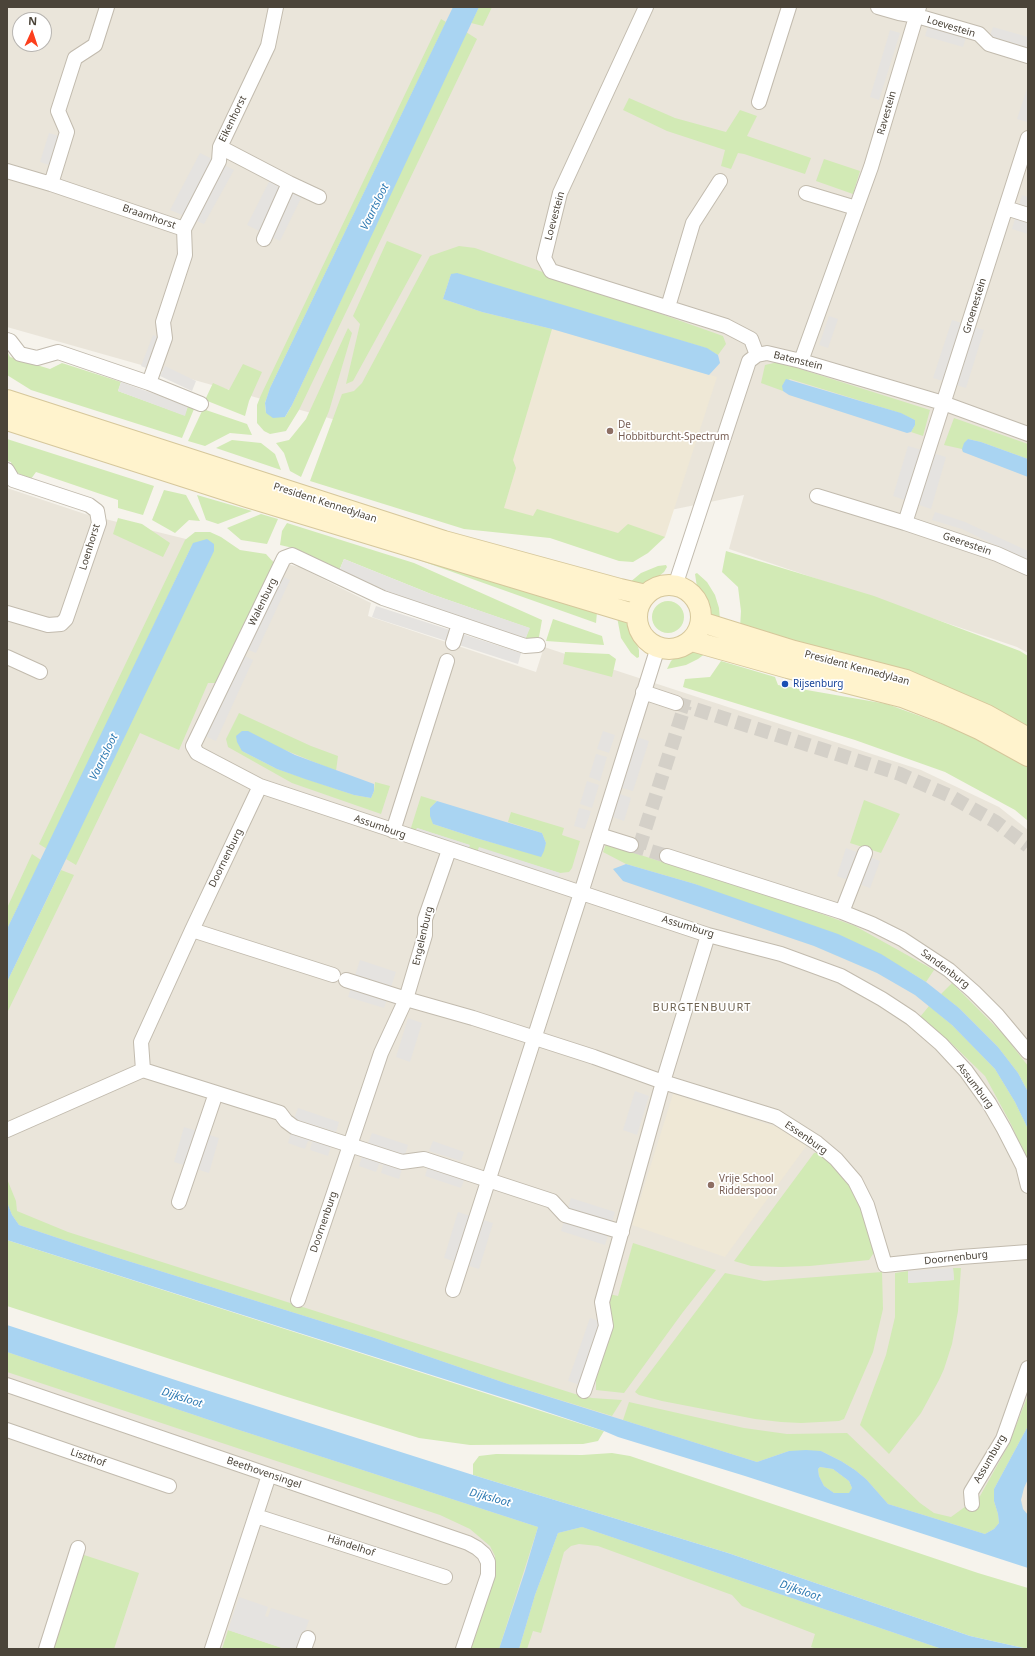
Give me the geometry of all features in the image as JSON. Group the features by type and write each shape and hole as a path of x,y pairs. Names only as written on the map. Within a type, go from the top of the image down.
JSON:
{"street":[{"path":"51,184 67,132 58,112 75,58 95,45 107,7"},
{"name":"Eikenhorst","path":"184,229 219,161 220,147 268,46 276,7"},
{"name":"Loevestein","path":"646,7 560,193 544,258 551,272 726,326 751,339 757,355"},
{"path":"759,102 789,7"},
{"name":"Loevestein","path":"878,7 899,13 918,12 979,34 989,44 1028,56"},
{"name":"Ravestein","path":"801,361 871,167 893,90 918,12"},
{"name":"Groenestein","path":"943,403 1028,138"},
{"path":"220,147 319,197"},
{"name":"Braamhorst","path":"7,171 51,184 184,229 185,255 164,322 164,338 149,383"},
{"path":"668,307 693,224 720,181"},
{"path":"264,239 289,183"},
{"path":"806,193 856,208"},
{"path":"1006,208 1028,215"},
{"path":"7,340 10,341 20,354 38,358 58,352 149,383 201,404"},
{"name":"Batenstein","path":"757,355 767,353 801,361 943,403 1028,434"},
{"path":"675,586 749,361 757,355"},
{"name":"President Kennedylaan","path":"7,400 444,541 646,595"},
{"path":"905,523 943,403"},
{"name":"President Kennedylaan","path":"7,420 247,497 637,615"},
{"name":"Loenhorst","path":"7,470 13,480 89,505 97,511 99,523 66,619 61,624 48,625 7,613"},
{"name":"Geerestein","path":"817,496 905,523 997,554 1028,568"},
{"name":"Walenburg","path":"260,786 197,753 193,746 284,558 292,555 383,598 525,646 538,645"},
{"path":"675,586 686,590 695,599 700,610 701,622 698,632 692,640 681,647 669,649 658,647 649,642 642,634 638,625 637,615 639,606 646,595 660,587 675,586"},
{"name":"President Kennedylaan","path":"701,622 794,651 906,680 986,715 1028,738"},
{"path":"453,643 459,624"},
{"name":"President Kennedylaan","path":"692,640 788,668 902,697 946,714 981,730 1028,756"},
{"path":"453,1290 581,893 658,647"},
{"path":"7,657 40,672"},
{"path":"393,831 448,661"},
{"path":"643,692 676,703"},
{"name":"Assumburg","path":"260,786 448,850 708,935 781,954 841,976 912,1018 941,1044 966,1071 989,1103 1004,1129 1023,1166 1028,1186"},
{"name":"Doornenburg","path":"143,1070 141,1042 260,786"},
{"path":"599,835 631,845"},
{"name":"Engelenburg","path":"350,1144 381,1053 406,999 425,935 425,919 448,850"},
{"path":"842,912 865,852"},
{"name":"Sandenburg","path":"667,856 842,912 872,924 902,939 949,970 997,1015 1028,1052"},
{"path":"192,930 333,975"},
{"path":"584,1392 606,1326 602,1302 663,1082 708,935"},
{"path":"346,980 473,1018 534,1039 594,1057 663,1082"},
{"path":"7,1130 143,1070 280,1113 286,1121 294,1127 402,1162 424,1159 552,1200 565,1215 622,1232"},
{"name":"Essenburg","path":"663,1082 776,1118 817,1143 836,1159 855,1181 867,1205 885,1265"},
{"path":"179,1202 216,1093"},
{"name":"Doornenburg","path":"298,1300 350,1144"},
{"name":"Doornenburg","path":"885,1265 1028,1252"},
{"name":"Assumburg","path":"972,1504 971,1492 1003,1439 1028,1368"},
{"name":"Beethovensingel","path":"7,1385 473,1545 484,1554 488,1562 488,1575 463,1649"},
{"name":"Liszthof","path":"7,1430 169,1486"},
{"path":"212,1649 270,1475"},
{"name":"Händelhof","path":"256,1516 445,1577"},
{"path":"46,1649 78,1548"}],"shaded area":[{"path":"7,7 1028,7 1028,653 1017,647 729,549 744,495 661,512 7,327"},
{"path":"928,26 966,37 963,47 925,36"},
{"path":"993,27 1028,37 1028,48 990,36"},
{"path":"890,30 900,33 879,100 870,97"},
{"path":"1028,86 1028,120 1027,122 1017,119"},
{"path":"49,133 59,136 49,165 40,162"},
{"path":"200,153 234,170 204,224 170,210"},
{"path":"271,178 303,194 280,241 247,225"},
{"path":"1022,195 1028,197 1028,234 1012,229"},
{"path":"829,316 838,319 828,348 819,345"},
{"path":"952,320 984,330 966,388 933,378"},
{"name":"De Hobbitburcht-Spectrum","path":"552,329 717,377 665,537 641,551 496,508"},
{"path":"153,335 158,337 146,368 141,366"},
{"path":"165,366 196,381 192,391 160,376"},
{"path":"121,382 188,406 185,416 118,391"},
{"path":"908,446 946,457 931,509 893,496"},
{"path":"7,488 85,514 299,567 371,603 368,616 536,672 544,647 921,770 999,807 1028,830 1028,1561 7,1226"},
{"path":"935,512 965,522 1028,551 1028,561 962,529 932,520"},
{"path":"344,559 431,594 530,628 525,640 427,608 339,571"},
{"path":"280,575 290,580 256,653 246,649"},
{"path":"376,606 521,653 518,664 372,617"},
{"path":"243,655 253,660 216,741 205,736"},
{"path":"603,731 615,735 609,753 597,749"},
{"path":"637,737 649,741 633,791 622,788"},
{"path":"596,754 607,757 600,781 589,777"},
{"path":"587,781 599,785 592,808 580,804"},
{"path":"620,794 631,798 624,821 613,817"},
{"path":"579,808 591,811 585,829 574,826"},
{"path":"417,828 470,845 468,850 415,833"},
{"path":"479,847 560,873 558,879 477,853"},
{"path":"846,848 880,861 870,888 837,876"},
{"path":"360,960 396,972 384,1008 348,997"},
{"path":"408,1018 422,1023 410,1062 396,1057"},
{"path":"635,1091 649,1096 637,1135 623,1130"},
{"name":"Vrije School Ridderspoor","path":"673,1094 777,1127 807,1145 725,1257 632,1225"},
{"path":"298,1108 339,1122 336,1132 294,1119"},
{"path":"184,1127 219,1138 209,1173 174,1162"},
{"path":"291,1133 331,1146 328,1156 310,1150 312,1142 308,1141 305,1149 288,1143"},
{"path":"372,1133 408,1145 405,1155 368,1143"},
{"path":"433,1141 464,1152 461,1161 429,1151"},
{"path":"362,1156 402,1169 399,1179 381,1173 383,1165 379,1164 376,1172 359,1166"},
{"path":"428,1166 465,1178 461,1188 425,1176"},
{"path":"571,1198 615,1212 605,1245 561,1231"},
{"path":"458,1212 493,1223 479,1269 444,1258"},
{"path":"953,1268 954,1280 908,1283 908,1271"},
{"path":"590,1318 610,1325 589,1388 568,1381"},
{"path":"7,1329 973,1649 7,1649"},
{"path":"239,1597 268,1607 265,1616 268,1617 271,1608 309,1620 299,1649 285,1649 228,1630"}],"green space":[{"path":"479,7 492,7 483,26 471,23"},
{"path":"441,19 446,22 270,388 265,403 266,413 285,417 292,405 466,32 477,39 299,410 286,431 270,434 264,431 257,423 257,405 261,395"},
{"path":"629,98 675,118 726,132 740,110 757,116 747,136 811,158 805,174 738,153 731,169 721,166 725,150 667,131 623,110"},
{"path":"824,159 860,171 853,194 816,181"},
{"path":"387,241 422,255 353,381 346,384 360,324 353,316"},
{"path":"459,246 475,248 723,336 726,344 718,355 706,348 457,274 451,274 443,299 482,312 552,329 513,460 516,468 504,508 533,516 537,509 618,533 628,524 665,537 648,553 633,562 619,561 550,538 464,529 310,481 342,394 354,391 362,383 430,256"},
{"path":"348,328 352,333 329,411 301,477 290,471 284,453 276,443 289,440 306,419"},
{"path":"7,351 10,357 50,369 62,363 121,382 118,391 184,415 188,406 194,409 182,438 31,390 7,375"},
{"path":"778,362 930,410 923,436 911,432 915,425 915,420 900,413 790,379 783,384 783,391 761,383 765,365"},
{"path":"243,364 262,372 249,401 245,416 205,400 213,383 229,390"},
{"path":"203,409 247,424 252,435 230,433 205,446 188,441"},
{"path":"954,418 1028,444 1028,459 981,442 968,439 963,452 962,449 944,445"},
{"path":"7,439 154,486 143,515 118,508 118,500 36,472 31,479 13,471 11,462 7,461"},
{"path":"232,440 261,443 275,454 281,470 216,448"},
{"path":"164,490 186,495 200,521 189,520 175,533 152,520"},
{"path":"197,495 252,511 218,524 206,520"},
{"path":"261,514 278,519 267,544 241,540 227,528"},
{"path":"118,518 142,524 170,543 163,557 113,534"},
{"path":"287,523 414,563 542,620 539,637 525,640 529,628 431,594 344,559 339,571 293,548 280,545 282,531"},
{"path":"326,527 597,612 596,623"},
{"path":"195,532 210,532 221,537 240,550 266,554 275,564 216,683 208,683 179,750 140,733 76,865 66,859 193,543 47,849 39,844 185,540"},
{"path":"726,551 874,596 1020,651 1028,656 1028,730 740,628 741,611 738,587 722,572"},
{"path":"666,565 667,567 664,572 654,580 640,585 629,583 641,573 658,566"},
{"path":"697,573 707,582 715,595 719,608 720,620 714,620 709,612 697,587 695,574"},
{"path":"665,601 671,601 680,605 684,617 680,629 671,633 665,633 656,629 652,620 652,614 656,605"},
{"path":"617,617 626,620 631,628 639,650 639,657 637,658 631,653 621,638"},
{"path":"553,619 602,636 604,645 546,641"},
{"path":"691,650 706,653 686,665 667,669 675,657"},
{"path":"565,652 609,654 616,659 612,677 563,664"},
{"path":"721,661 775,677 778,685 887,704 961,731 1028,766 1028,821 1015,810 945,772 855,740 683,687 685,679 710,677"},
{"path":"239,713 311,746 338,756 336,771 275,746 242,751 277,769 354,795 371,798 374,791 375,782 390,786 381,814 292,783 228,747 226,739"},
{"path":"421,796 437,801 430,808 433,824 540,856 546,843 542,833 508,822 511,812 564,828 562,835 580,841 572,868 569,872 560,873 479,848 477,853 468,850 469,845 417,828 415,833 410,831"},
{"path":"864,800 900,814 881,853 850,843"},
{"path":"606,844 794,904 855,926 934,970 926,982 910,972 695,884 626,864 603,852"},
{"path":"32,854 41,860 7,929 7,908"},
{"path":"61,870 74,875 7,1013 7,982"},
{"path":"952,983 1004,1035 1028,1066 1028,1092 1018,1073 998,1047 959,1008 941,994"},
{"path":"929,1006 952,1025 995,1069 1015,1102 1028,1129 1028,1163 1012,1126 985,1076 950,1042 920,1017"},
{"path":"820,1152 842,1176 856,1195 871,1234 875,1251 869,1260 810,1266 781,1267 751,1266 734,1261 814,1153"},
{"path":"7,1179 16,1201 17,1211 68,1232 575,1394 592,1398 622,1400 612,1416 508,1384 372,1337 112,1256 19,1225 12,1215 7,1202"},
{"path":"7,1240 604,1431 598,1441 583,1444 470,1445 419,1438 284,1396 7,1306"},
{"path":"633,1243 716,1270 683,1312 624,1393 596,1390 596,1379 613,1328 606,1308 609,1294 618,1296"},
{"path":"953,1268 961,1268 958,1311 952,1344 944,1369 921,1413 889,1454 860,1425 886,1355 895,1317 895,1273 908,1271 909,1283 954,1280"},
{"path":"882,1272 883,1309 873,1352 844,1419 839,1421 801,1423 755,1419 662,1401 639,1395 635,1392 725,1273 764,1281"},
{"path":"7,1352 233,1428 538,1527 499,1649 471,1649 495,1570 495,1556 490,1546 470,1529 440,1515 7,1372"},
{"path":"1028,1395 1028,1426 994,1489 994,1501 999,1523 994,1529 985,1534 888,1504 866,1479 855,1470 821,1451 789,1451 757,1462 623,1420 629,1402 744,1428 787,1434 847,1433 920,1503 934,1513 951,1517 980,1496 1008,1446"},
{"path":"612,1453 630,1456 978,1573 1028,1588 1028,1649 970,1636 728,1553 473,1475 473,1464 479,1456 496,1454 582,1455"},
{"path":"820,1467 833,1469 849,1481 852,1488 849,1494 834,1493 824,1486 819,1476 818,1469"},
{"path":"582,1527 942,1649 817,1649 811,1647 815,1634 742,1606 732,1595 598,1546 579,1544 571,1546 564,1552 541,1633 533,1631 527,1649 519,1649 535,1595 558,1533"},
{"path":"81,1554 139,1573 114,1649 50,1649"},
{"path":"228,1630 285,1649 222,1649"}],"water":[{"name":"Vaartsloot","path":"453,7 479,7 292,405 285,417 273,418 266,413 265,403 270,388"},
{"path":"457,273 707,348 718,355 720,363 709,375 552,329 482,312 443,299 451,274"},
{"path":"786,379 901,413 915,420 915,425 911,432 907,433 789,395 783,391 782,386"},
{"path":"968,439 981,442 1028,459 1028,477 963,452 962,449 964,443"},
{"name":"Vaartsloot","path":"207,539 214,544 214,551 7,982 7,929 193,543"},
{"path":"242,731 248,731 295,755 374,784 374,791 371,798 354,795 277,769 242,751 237,742 236,736"},
{"path":"437,801 542,833 546,843 541,857 433,824 430,816 430,808"},
{"path":"626,864 695,884 838,934 881,954 926,982 959,1008 998,1047 1018,1073 1028,1092 1028,1129 1015,1102 995,1069 952,1025 915,995 877,973 814,946 623,881 613,869"},
{"path":"7,1202 12,1215 19,1225 112,1256 372,1337 508,1384 757,1462 789,1451 821,1451 855,1470 866,1479 888,1504 985,1534 994,1529 999,1523 994,1501 994,1489 1028,1426 1028,1479 1021,1500 1023,1509 1028,1515 1028,1568 745,1476 618,1437 526,1405 7,1240","holes":["820,1467 833,1469 849,1481 852,1488 849,1493 834,1493 824,1486 819,1476 818,1469"]},
{"name":"Dijksloot","path":"7,1325 473,1475 728,1553 970,1636 1028,1649 942,1649 582,1527 558,1533 535,1595 519,1649 499,1649 538,1527 233,1428 7,1352"}],"tunnel":[{"path":"676,703 900,774 950,796 996,822 1028,846"},
{"path":"639,848 685,705"},
{"path":"631,845 667,856"}],"place":[{"name":"De Hobbitburcht-Spectrum","path":"610,431"},
{"name":"Rijsenburg","path":"785,684"},
{"name":"Vrije School Ridderspoor","path":"711,1185"}],"district":[{"name":"BURGTENBUURT","path":"702,1008"}]}
